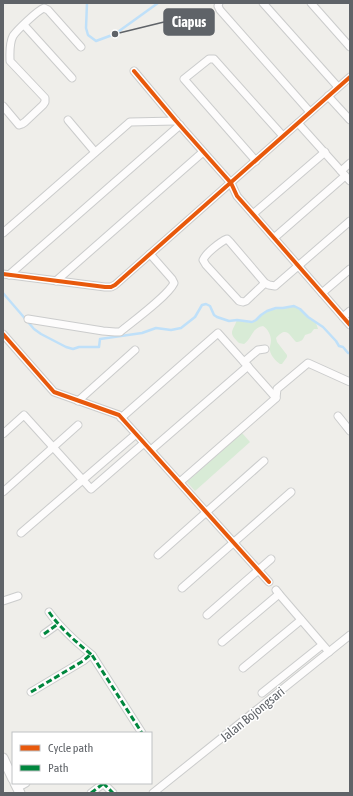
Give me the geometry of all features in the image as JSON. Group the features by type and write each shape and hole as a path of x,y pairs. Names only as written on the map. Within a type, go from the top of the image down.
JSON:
{"street":[{"path":"219,3 218,6 220,10 310,112"},
{"path":"263,3 338,87"},
{"path":"311,3 350,47"},
{"path":"3,106 18,125 22,124 43,106 45,102 45,98 10,61 10,48 13,36 41,9 45,8 48,10 81,47"},
{"path":"24,25 72,78"},
{"path":"256,161 184,79 209,59 214,59 283,136"},
{"path":"3,67 10,61"},
{"path":"134,71 231,183 237,196 350,325"},
{"path":"6,274 111,287 115,285 350,77"},
{"path":"328,96 350,120"},
{"path":"68,120 95,152"},
{"path":"3,233 130,122 178,123"},
{"path":"6,274 178,123"},
{"path":"298,123 346,176"},
{"path":"56,281 203,152"},
{"path":"253,214 325,152"},
{"path":"274,238 346,176 350,163"},
{"path":"265,283 250,298 241,302 206,265 203,260 204,256 227,239 265,283 275,286 350,221"},
{"path":"28,319 103,331 120,332 169,290 174,283 150,254"},
{"path":"322,293 350,269"},
{"path":"343,317 350,311"},
{"path":"122,418 218,333 276,398"},
{"path":"3,334 54,392 119,415 234,542 268,582"},
{"path":"151,450 246,364 258,350 265,349"},
{"path":"78,400 135,350"},
{"path":"268,389 277,389 308,363 350,382"},
{"path":"180,482 276,398 277,389"},
{"path":"3,434 24,415 91,490 144,443"},
{"path":"338,416 350,431"},
{"path":"3,492 78,426"},
{"path":"21,533 136,434"},
{"path":"117,450 126,460"},
{"path":"158,555 264,461"},
{"path":"182,588 291,492"},
{"path":"207,615 271,559"},
{"path":"222,642 277,592 329,652"},
{"path":"3,601 18,596"},
{"path":"49,612 72,639 92,655 141,732"},
{"path":"243,668 301,620"},
{"path":"44,634 58,624"},
{"name":"Jalan Bojongsari","path":"153,793 350,635"},
{"path":"262,693 320,643"},
{"path":"31,692 92,655"},
{"path":"3,758 12,777"},
{"path":"92,793 103,784"},
{"path":"105,784 113,793"}],"green space":[{"path":"294,306 316,323 318,329 314,329 311,333 305,335 302,340 298,342 296,342 287,332 282,332 279,334 276,338 277,342 287,355 282,364 280,364 271,355 271,341 268,330 265,327 263,326 256,329 244,344 239,343 233,337 232,332 237,320 252,323 268,311"},
{"path":"242,433 250,442 195,491 187,482"}],"waterway":[{"path":"87,3 86,28 88,35 96,41 115,34 158,3"},
{"path":"3,293 34,329 66,347 73,349 79,347 99,347 100,339 142,333 156,328 171,330 181,328 195,317 202,305 206,304 210,306 214,315 217,317 229,321 237,320 252,322 267,311 276,308 294,306 323,327 339,346 343,347 348,353 350,353"}],"marked path":[{"path":"49,612 69,635 92,655"},
{"path":"44,634 58,624"},
{"path":"31,692 92,655 141,732"},
{"path":"91,793 103,784"},
{"path":"104,784 113,793"}],"cycle path":[{"path":"134,71 231,183 237,196 350,325"},
{"path":"3,274 105,287 115,285 350,77"},
{"path":"3,334 54,392 119,415 269,582"}],"place":[{"name":"Ciapus","path":"115,34"}]}
